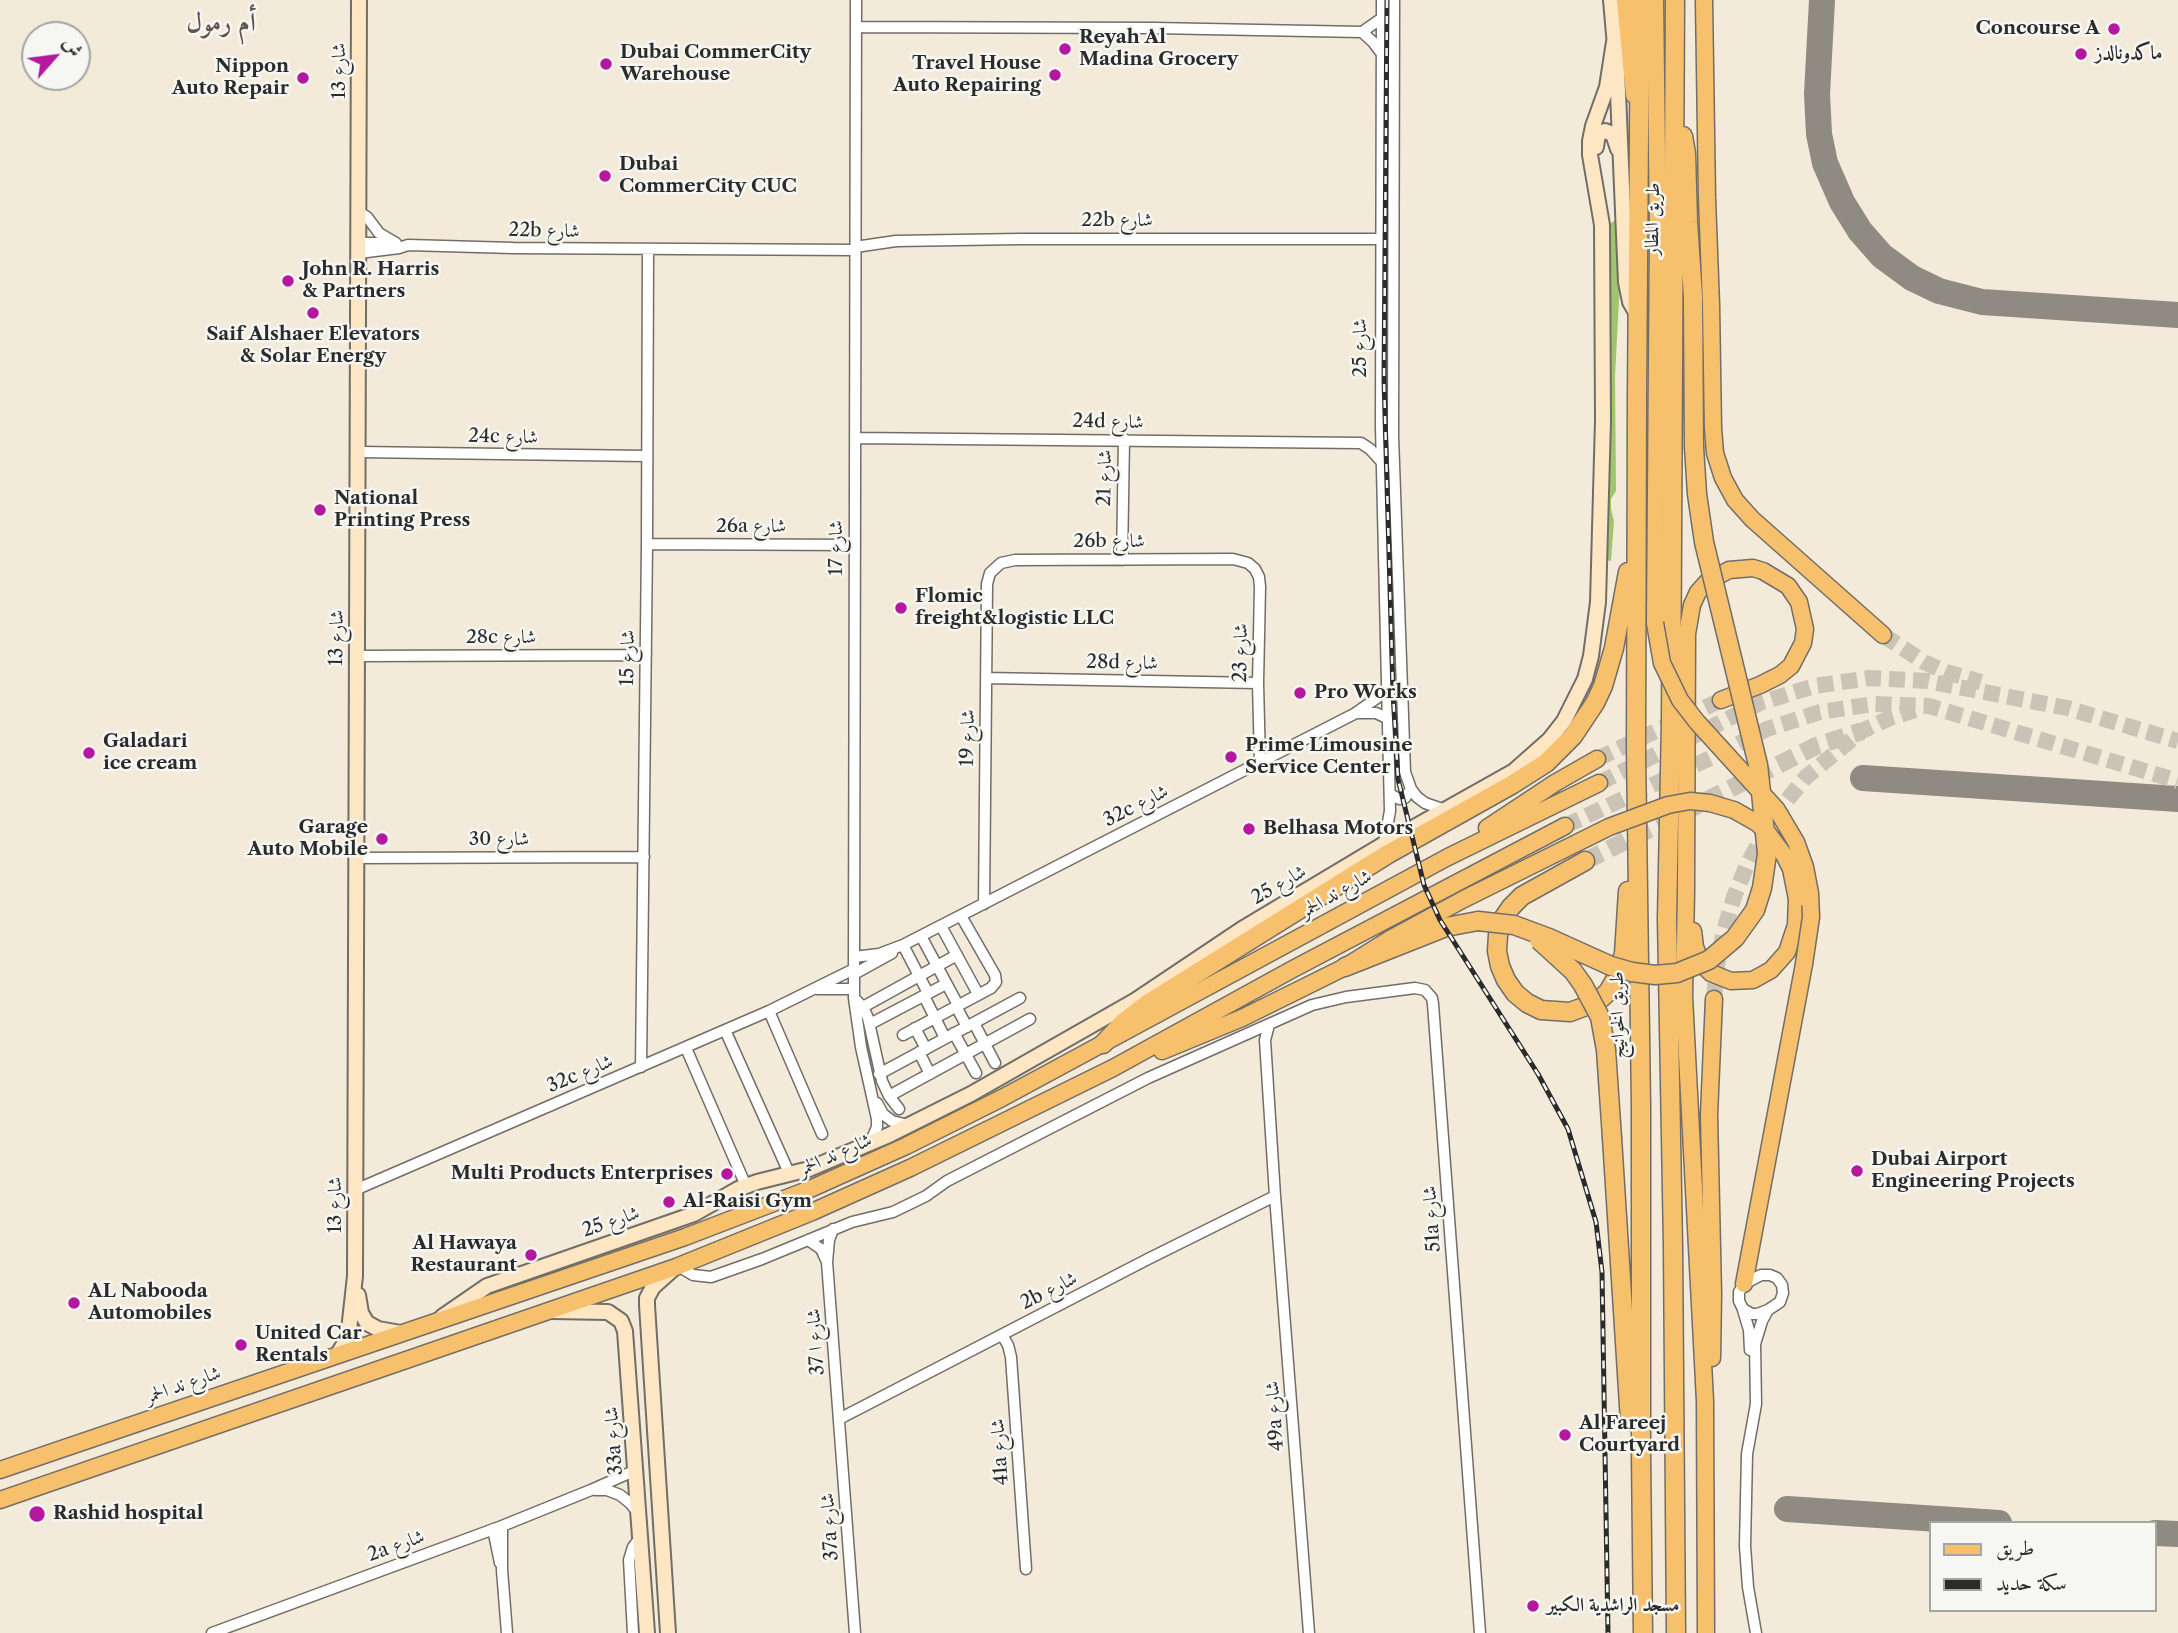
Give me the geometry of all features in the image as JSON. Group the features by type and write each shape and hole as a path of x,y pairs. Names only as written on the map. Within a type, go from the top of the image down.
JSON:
{"highway":[{"name":"طريق المطار","path":"1637,397 1640,0"},
{"name":"طريق المطار","path":"1675,0 1667,918 1676,1633"},
{"path":"1345,967 1446,927 1478,921 1502,922 1525,929 1621,969 1666,975 1699,965 1727,946 1749,920 1759,899 1767,854 1762,792 1704,542 1697,494 1693,296 1686,153 1684,138 1675,116"},
{"name":"طريق الخوانيج","path":"1637,397 1637,861 1641,1105 1643,1633"},
{"path":"1103,1044 1124,1022 1149,1003 1388,854 1530,775 1560,750 1585,720 1603,686 1614,649 1627,576 1636,545"},
{"path":"1585,861 1522,897 1502,920 1497,951 1506,980 1515,993 1541,1010 1570,1012 1597,1002 1608,992 1615,980 1623,954 1626,901 1637,861"},
{"path":"1525,929 1573,971 1600,1017 1606,1051 1630,1420 1641,1454"}],"main road":[{"path":"1625,0 1631,79 1640,119"},
{"path":"1656,0 1656,637 1662,663 1680,700 1777,810 1796,842 1810,893 1811,918 1804,964 1744,1284"},
{"path":"1704,0 1715,453 1723,478 1735,500 1752,519 1883,635"},
{"path":"1706,1633 1705,1401 1684,997 1687,634 1698,592 1707,582 1729,570 1753,568 1788,586 1800,603 1805,629 1803,643 1791,666 1780,675 1721,699"},
{"path":"1448,856 1514,809 1597,759"},
{"name":"شارع ند الحمر","path":"0,1470 685,1237 810,1189 918,1140 1103,1044 1448,856 1599,783"},
{"path":"1113,1068 1242,1018 1345,967 1464,899 1609,827 1668,805 1690,801 1726,807 1757,823 1784,855 1795,884 1798,912 1794,935 1787,952 1771,970 1753,980 1731,981 1711,973 1703,966 1699,957 1693,937 1692,904 1686,891"},
{"path":"0,1500 551,1311 677,1266 812,1212 911,1168 1113,1068 1293,969 1565,827"},
{"path":"1705,1401 1711,1371 1713,1333 1709,1115 1714,999"}],"street":[{"name":"شارع 13","path":"338,1354 349,1330 355,1276 359,0"},
{"name":"شارع 17","path":"856,0 854,994 860,1047 877,1119 877,1127 870,1143"},
{"name":"شارع 25","path":"436,1322 487,1286 694,1214 746,1186 809,1169 971,1094 1136,999 1241,929 1358,862 1384,844 1390,794 1381,461 1382,0"},
{"name":"شارع 25","path":"1394,0 1393,436 1402,718 1405,772 1411,789"},
{"path":"1611,0 1626,282 1630,302 1637,315"},
{"path":"856,27 1362,32 1382,18"},
{"path":"1362,32 1382,54"},
{"path":"1384,844 1514,771 1541,748 1564,721 1576,701 1591,656 1601,561 1602,225 1590,141 1607,87 1614,42"},
{"path":"1594,176 1596,138 1601,132 1609,131 1613,134 1621,154"},
{"path":"359,212 367,217 379,233 396,243"},
{"name":"22b شارع","path":"359,248 399,248 408,244 648,250 855,249 896,241 1380,239"},
{"path":"359,248 408,244"},
{"name":"شارع 15","path":"641,1067 648,250"},
{"path":"1381,427 1361,443 1381,461"},
{"name":"24d شارع","path":"855,438 1361,443"},
{"name":"شارع 21","path":"1122,560 1124,439"},
{"name":"24c شارع","path":"359,452 646,456"},
{"name":"26a شارع","path":"647,544 855,545"},
{"name":"26b شارع","path":"990,573 996,566 1008,560 1233,559"},
{"name":"شارع 23","path":"1233,559 1248,563 1259,577 1260,762"},
{"name":"شارع 19","path":"984,904 987,584 990,573"},
{"name":"28c شارع","path":"356,656 646,656"},
{"name":"28d شارع","path":"986,678 1258,683"},
{"name":"32c شارع","path":"355,1190 686,1048 883,959 921,936 1354,714 1387,691"},
{"path":"1354,714 1376,713 1387,718"},
{"path":"1390,794 1399,799 1405,798 1411,789 1425,803 1446,810"},
{"name":"شارع 30","path":"355,858 643,857"},
{"path":"903,1035 994,985 996,979 961,916"},
{"path":"941,926 978,994"},
{"path":"921,936 957,1006 985,1044 995,1063"},
{"path":"901,947 919,976 935,1018 966,1054 976,1073"},
{"name":"32c شارع","path":"854,957 880,954 901,947"},
{"path":"863,1006 957,955"},
{"path":"870,1024 946,984"},
{"name":"51a شارع","path":"677,1266 693,1275 711,1277 861,1219 893,1212 947,1181 1148,1078 1300,1009 1323,1002 1415,988 1425,990 1433,1004 1480,1633"},
{"name":"32c شارع","path":"817,989 854,994"},
{"path":"854,994 863,1006 870,1024 879,1074 889,1096 899,1109"},
{"path":"879,1074 1020,998"},
{"path":"769,1011 821,1133"},
{"path":"889,1096 1030,1019"},
{"name":"49a شارع","path":"1269,1025 1265,1035 1275,1196 1309,1633"},
{"path":"915,1028 930,1074"},
{"path":"725,1030 790,1175"},
{"path":"1248,1034 1259,1043 1267,1057"},
{"path":"686,1048 746,1186"},
{"name":"شارع 17","path":"872,1095 887,1118 897,1124 909,1125"},
{"name":"2b شارع","path":"839,1419 1275,1196"},
{"name":"شارع ا 37","path":"833,1229 827,1262 839,1419"},
{"path":"808,1240 821,1249 827,1262"},
{"path":"668,1633 647,1305 653,1287 677,1266"},
{"path":"1743,1309 1757,1314 1777,1305 1782,1298 1783,1288 1779,1280 1770,1275 1761,1275 1744,1284 1738,1296 1749,1330 1750,1401 1741,1452 1740,1546 1744,1588 1753,1633"},
{"name":"شارع 13","path":"355,1276 361,1313 367,1323 377,1329 401,1333"},
{"path":"1753,1633 1745,1546 1747,1454 1755,1411 1755,1344 1759,1327 1768,1310"},
{"name":"33a شارع","path":"551,1311 608,1312 617,1317 624,1326 647,1633"},
{"name":"41a شارع","path":"1002,1335 1011,1357 1026,1569"},
{"name":"37a شارع","path":"839,1419 855,1633"},
{"path":"636,1470 645,1471 649,1476 657,1561 664,1580"},
{"name":"2a شارع","path":"212,1633 497,1527 636,1470"},
{"path":"591,1490 607,1490 620,1495 631,1503 639,1514"},
{"path":"497,1527 507,1633"},
{"path":"633,1633 629,1560 633,1547 640,1538"}],"green space":[{"path":"1615,220 1620,280 1615,377 1616,491 1611,499 1614,521 1611,561 1602,559 1606,263 1610,262 1610,224"}],"taxiway":[{"path":"1822,0 1817,94 1819,134 1825,163 1842,202 1860,231 1882,256 1912,278 1939,291 1982,302 2178,315"},
{"path":"1863,778 2178,799"},
{"path":"1787,1509 1969,1521"},
{"path":"2157,1533 2178,1534"}],"tunnel":[{"path":"1883,635 1924,662 1946,672 1981,682"},
{"path":"1599,783 1760,703 1814,686 1870,678 1927,681 2067,708 2178,741"},
{"path":"1597,759 1721,700"},
{"path":"1565,826 1767,729 1820,712 1874,704 1929,706 2178,781"},
{"path":"1714,999 1717,966 1734,897 1764,833 1784,804 1806,777 1862,731 1915,710"},
{"path":"1585,861 1816,746 1862,731"}],"railway":[{"path":"1387,0 1384,380 1398,779 1424,885 1440,920 1538,1074 1568,1129 1596,1222 1602,1272 1608,1633"}],"place":[{"name":"Concourse A","path":"2114,29"},
{"name":"Reyah Al Madina Grocery","path":"1065,49"},
{"name":"ماكدونالدز","path":"2081,54"},
{"name":"Dubai CommerCity Warehouse","path":"606,64"},
{"name":"Travel House Auto Repairing","path":"1055,75"},
{"name":"Nippon Auto Repair","path":"303,78"},
{"name":"Dubai CommerCity CUC","path":"605,176"},
{"name":"John R. Harris & Partners","path":"288,281"},
{"name":"Saif Alshaer Elevators & Solar Energy","path":"313,313"},
{"name":"National Printing Press","path":"320,510"},
{"name":"Flomic freight&logistic LLC","path":"901,608"},
{"name":"Pro Works","path":"1300,693"},
{"name":"Galadari ice cream","path":"89,753"},
{"name":"Prime Limousine Service Center","path":"1231,757"},
{"name":"Belhasa Motors","path":"1249,829"},
{"name":"Garage Auto Mobile","path":"382,839"},
{"name":"Dubai Airport Engineering Projects","path":"1857,1171"},
{"name":"Multi Products Enterprises","path":"727,1174"},
{"name":"Al-Raisi Gym","path":"669,1202"},
{"name":"Al Hawaya Restaurant","path":"531,1255"},
{"name":"AL Nabooda Automobiles","path":"74,1303"},
{"name":"United Car Rentals","path":"241,1345"},
{"name":"Al Fareej Courtyard","path":"1565,1435"},
{"name":"Rashid hospital","path":"37,1514"},
{"name":"مسجد الراشدية الكبير","path":"1533,1606"}],"district":[{"name":"أم رمول","path":"221,23"}]}
